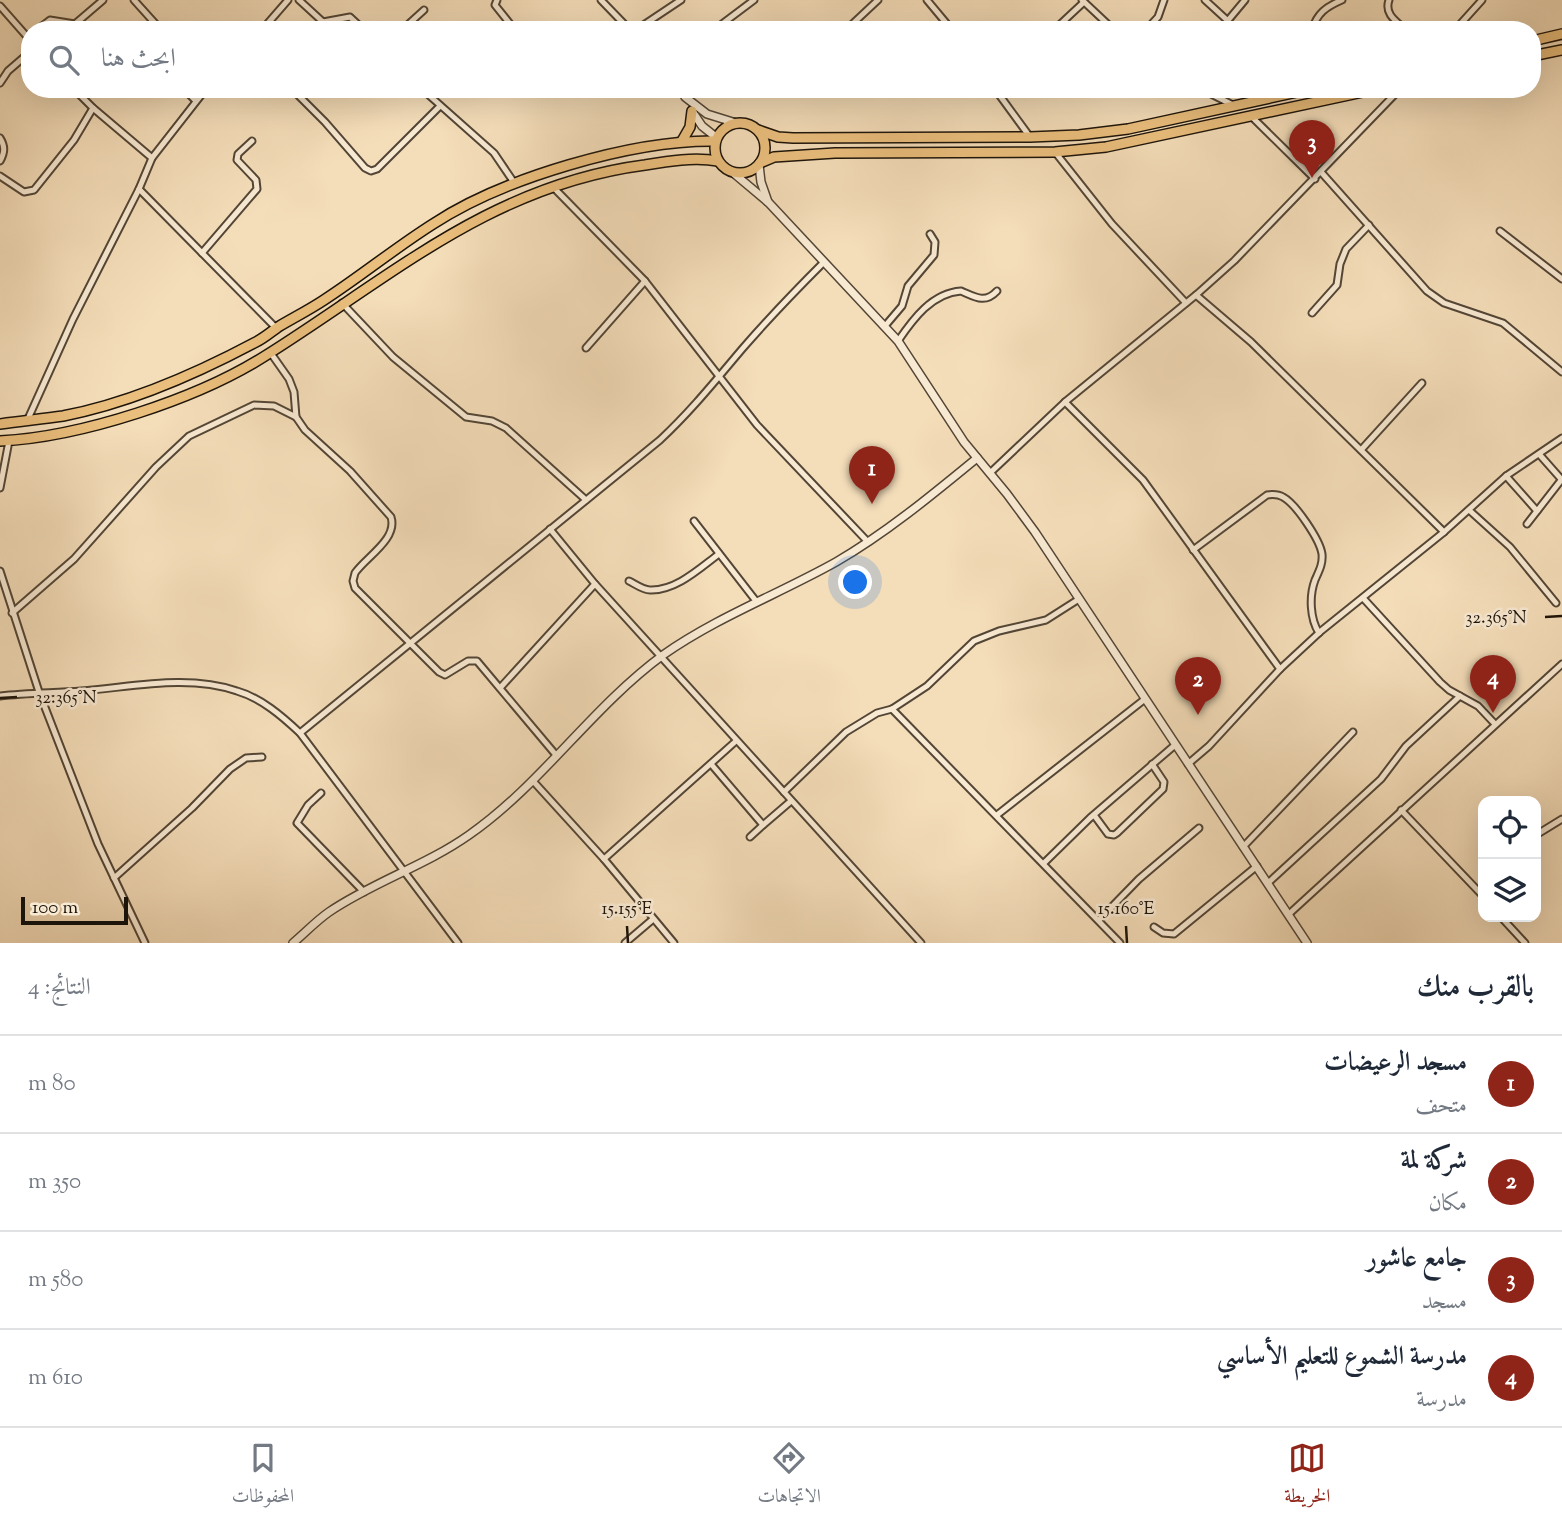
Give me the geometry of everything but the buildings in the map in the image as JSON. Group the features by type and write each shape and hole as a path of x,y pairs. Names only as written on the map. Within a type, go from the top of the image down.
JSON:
{"main road":[{"path":"1541,39 1561,34"},
{"path":"1541,55 1560,52"},
{"path":"718,161 716,139 721,131 736,123 747,124 778,137 793,138 1030,137 1128,129 1270,98"},
{"path":"4,441 101,423 145,410 228,376 270,352 419,252 503,205 553,187 627,167 704,158 718,161 731,171 743,173 774,157 835,153 1055,152 1106,147 1335,98"},
{"path":"682,141 690,127 692,111"},
{"path":"758,130 765,146 760,164"},
{"path":"2,421 64,416 113,404 209,366 259,340 324,300 435,222 516,184 585,162 682,141 716,139"}],"street":[{"path":"78,21 103,0"},
{"path":"134,0 153,21"},
{"path":"270,21 288,0"},
{"path":"299,0 322,21"},
{"path":"497,0 496,7 508,21"},
{"path":"601,0 621,21"},
{"path":"650,21 681,0"},
{"path":"726,21 754,0"},
{"path":"856,21 878,0"},
{"path":"927,0 944,21"},
{"path":"1154,21 1164,0"},
{"path":"1205,0 1228,21 1245,0"},
{"path":"1314,21 1327,6 1342,0"},
{"path":"1389,0 1387,9 1396,21"},
{"path":"1463,21 1482,0"},
{"path":"1063,21 1083,1 1104,21"},
{"path":"0,6 21,29"},
{"path":"412,21 424,10"},
{"path":"328,21 350,17 354,21"},
{"path":"0,83 8,71 21,60"},
{"path":"83,98 152,158"},
{"path":"193,98 196,101"},
{"path":"27,421 72,319 139,189 152,158 198,98"},
{"path":"301,98 365,168 371,171 377,169 440,106"},
{"path":"432,98 494,153 516,184"},
{"path":"686,98 702,126 716,139"},
{"path":"686,98 707,114 736,123"},
{"path":"1002,98 1030,137"},
{"path":"1218,98 1234,106"},
{"path":"990,473 1065,401 1234,261 1391,98"},
{"path":"0,176 24,192 34,190 74,140 93,108"},
{"path":"1251,116 1315,180"},
{"path":"0,138 4,155 0,160"},
{"path":"202,253 257,189 256,180 237,160 238,154 252,141"},
{"path":"1055,152 1112,224 1186,303"},
{"path":"760,164 761,182 769,203"},
{"path":"731,171 769,203 898,341 977,458 1035,532 1307,943"},
{"path":"1321,172 1427,291 1444,303 1503,323 1562,372"},
{"path":"553,187 645,281 774,444 868,542"},
{"path":"139,189 276,328"},
{"path":"1312,313 1337,285 1340,264 1346,249 1370,225"},
{"path":"1500,231 1562,279"},
{"path":"885,326 902,306 908,286 934,255 934,242 930,234"},
{"path":"299,733 660,440 720,379 764,324 825,261"},
{"path":"586,348 645,281"},
{"path":"898,341 917,315 939,297 961,291 978,300 986,299 997,291"},
{"path":"1196,295 1251,342 1444,532"},
{"path":"342,303 383,348 422,382 467,417 492,421 506,428 586,500"},
{"path":"270,352 294,392 296,417"},
{"path":"1362,450 1422,383"},
{"path":"1065,401 1143,480 1280,669"},
{"path":"12,613 74,559 156,467 189,436 254,405 274,406 296,417 305,430 350,471 391,517 393,527 359,567 354,581 355,588 439,673 446,675 468,661 477,661 556,755"},
{"path":"1188,764 1209,746 1280,669 1319,633 1444,532 1506,477 1562,438"},
{"path":"0,488 4,441"},
{"path":"1527,524 1562,479 1539,454"},
{"path":"293,943 328,913 363,892 440,854 471,834 533,780 634,678 662,656 756,601 834,563 868,542 977,458"},
{"path":"1506,477 1537,512"},
{"path":"1193,550 1267,495 1274,494 1284,498 1293,505 1319,543 1322,564 1313,586 1311,603 1312,618 1319,633"},
{"path":"1469,510 1510,547 1556,603"},
{"path":"694,521 756,601"},
{"path":"550,529 595,584 921,943"},
{"path":"629,581 648,590 661,588 679,582 719,554"},
{"path":"0,571 39,692 114,878 145,943"},
{"path":"500,688 595,584"},
{"path":"1363,598 1422,665 1449,690 1478,706 1494,724"},
{"path":"784,792 846,732 877,713 892,709 927,686 974,641 999,631 1046,620 1079,599"},
{"path":"1289,914 1562,664"},
{"path":"0,696 195,683 240,691 261,702 284,718 299,733 458,943"},
{"path":"1268,883 1381,779 1406,746 1460,696"},
{"path":"997,815 1145,699"},
{"path":"892,709 1120,943"},
{"path":"1243,847 1353,732"},
{"path":"604,859 736,741"},
{"path":"1044,863 1094,815 1175,745"},
{"path":"114,878 239,762 254,756 262,757"},
{"path":"711,764 763,825"},
{"path":"1094,815 1108,834 1114,835 1163,789 1164,782 1152,764"},
{"path":"533,780 674,943"},
{"path":"321,793 308,805 297,824 363,892"},
{"path":"750,837 791,801"},
{"path":"1401,810 1478,890"},
{"path":"1541,832 1562,818"},
{"path":"1098,920 1139,879 1199,828"},
{"path":"1154,927 1163,933 1174,934 1256,866"},
{"path":"625,943 652,919"},
{"path":"1506,922 1525,943"}],"place":[{"name":"جامع عاشور","path":"1312,178"},
{"name":"مسجد الرعيضات","path":"872,504"},
{"name":"مدرسة الشموع للتعليم الأساسي","path":"1493,713"},
{"name":"شركة لمة","path":"1198,715"}]}
